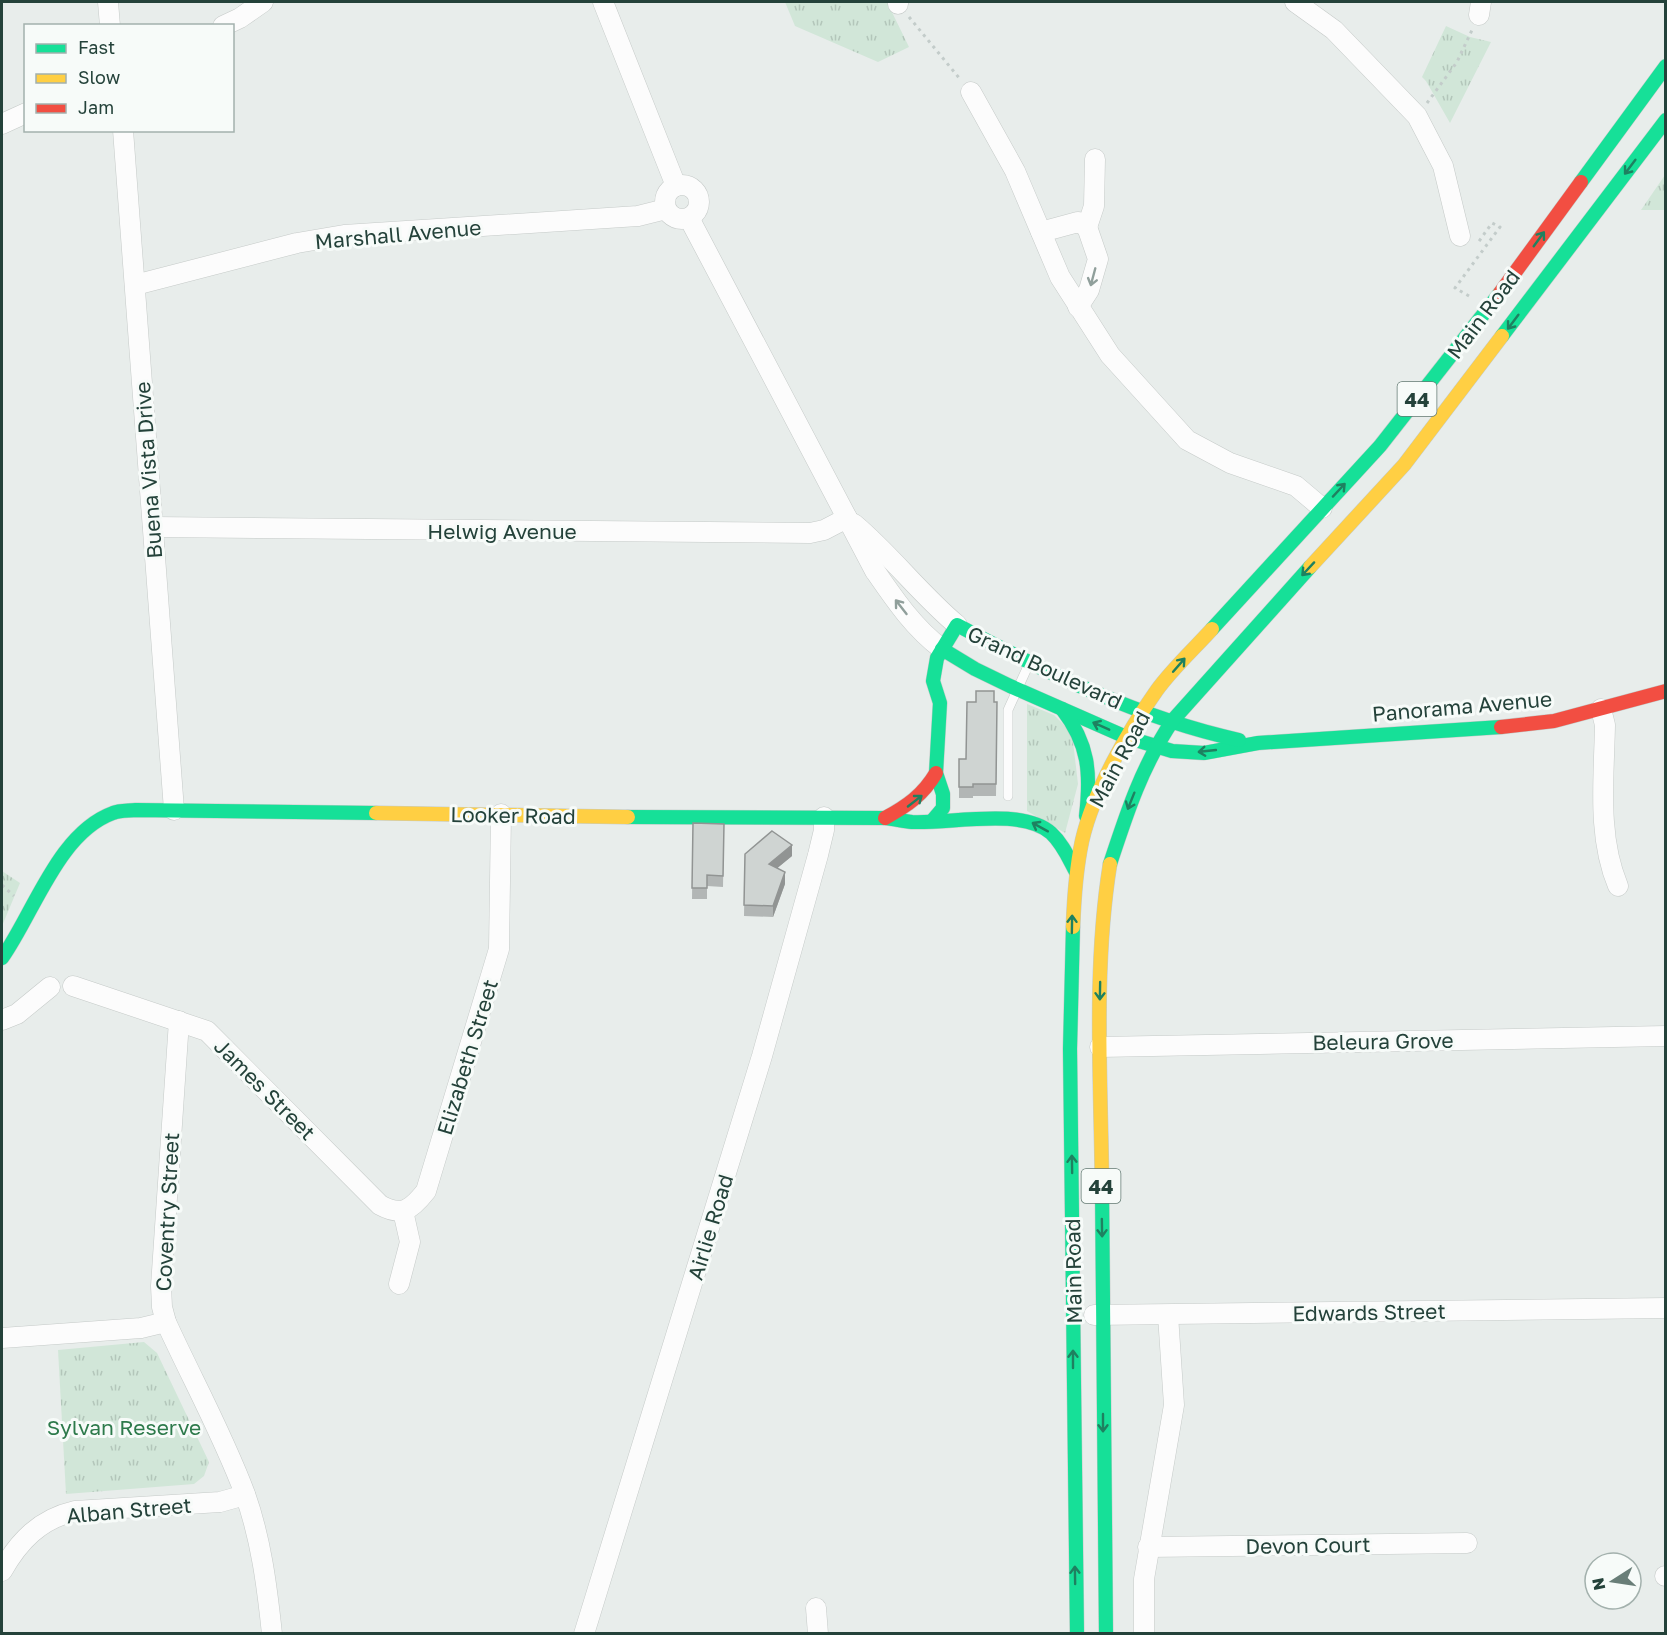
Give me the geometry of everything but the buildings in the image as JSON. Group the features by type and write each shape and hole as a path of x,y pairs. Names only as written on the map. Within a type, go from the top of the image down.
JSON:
{"main road":[{"name":"Main Road","path":"1077,1634 1070,1049 1073,913 1076,872 1082,841 1101,789 1127,737 1158,689 1380,446 1489,308 1665,66"},
{"name":"Main Road","path":"1106,1634 1100,1047 1102,922 1114,846 1155,747 1173,720 1300,577 1404,465 1665,120"},
{"name":"Grand Boulevard","path":"965,643 1029,663 1105,698 1143,711"},
{"name":"Grand Boulevard","path":"965,643 1018,689 1155,747"},
{"path":"942,649 965,643"},
{"path":"932,821 943,808 943,794 936,774 940,703 933,681 937,658 942,649 965,643"},
{"path":"940,703 952,681 965,643"},
{"name":"Panorama Avenue","path":"1155,747 1191,752 1240,748 1258,743 1530,724 1554,721 1665,692"},
{"path":"1061,708 1073,722 1084,743 1088,759 1088,804 1082,841"},
{"name":"Panorama Avenue","path":"1143,711 1222,737 1258,743"},
{"path":"885,818 910,806 921,797 936,774"},
{"name":"Looker Road","path":"2,958 20,934 45,883 70,843 92,824 114,813 136,810 629,817 824,817 885,818 912,822 1011,819 1037,824 1050,833 1062,846 1076,872"}],"street":[{"path":"108,2 110,24"},
{"path":"227,24 262,2"},
{"path":"603,2 676,186"},
{"path":"1294,2 1334,30 1417,116 1443,166 1460,237"},
{"path":"971,92 1015,171 1060,277 1110,355 1187,440 1230,463 1296,486 1322,508"},
{"path":"2,124 24,114"},
{"name":"Buena Vista Drive","path":"123,132 174,810"},
{"path":"1078,307 1089,290 1098,259 1087,227 1094,206 1095,159"},
{"path":"687,185 698,195 699,207 689,218 676,218 666,209 666,195 676,186 687,185"},
{"name":"Marshall Avenue","path":"135,285 297,243 344,235 638,216 666,209"},
{"name":"Grand Boulevard","path":"689,218 858,541 893,597 929,639 942,649"},
{"path":"1041,232 1078,222 1087,227"},
{"name":"Grand Boulevard","path":"847,518 884,550 940,611 965,643"},
{"name":"Helwig Avenue","path":"153,527 810,533 824,530 847,518"},
{"path":"1601,709 1605,725 1604,833 1607,853 1618,886"},
{"name":"Elizabeth Street","path":"403,1211 415,1206 426,1191 499,949 501,814"},
{"name":"Airlie Road","path":"584,1634 762,1056 818,855 824,830 824,817"},
{"name":"James Street","path":"74,986 207,1031 380,1205 391,1211 403,1211"},
{"path":"2,1020 16,1014 50,987"},
{"name":"Coventry Street","path":"179,1021 161,1286 162,1307 165,1322 245,1495 266,1578 272,1634"},
{"name":"Beleura Grove","path":"1100,1047 1665,1036"},
{"path":"399,1284 410,1242 403,1211"},
{"name":"Edwards Street","path":"1073,1316 1665,1308"},
{"path":"1144,1634 1144,1579 1148,1547 1174,1405 1168,1315"},
{"path":"2,1338 141,1328 165,1322"},
{"name":"Alban Street","path":"2,1572 20,1543 42,1524 63,1514 75,1511 220,1502 245,1495"},
{"name":"Devon Court","path":"1148,1547 1467,1543"},
{"path":"816,1608 818,1634"}],"lane":[{"path":"1008,796 1008,710 1029,663"}],"path":[{"path":"898,3 971,92"},
{"path":"1417,116 1457,62 1480,8"},
{"path":"1460,237 1475,246 1492,224 1500,227 1455,288 1489,308"}],"green space":[{"path":"785,2 887,2 909,47 878,62 795,26"},
{"path":"1446,26 1470,37 1491,42 1450,123 1422,77"},
{"path":"1665,175 1665,210 1641,210"},
{"path":"1027,704 1054,715 1072,733 1078,784 1065,833 1027,811"},
{"path":"2,871 20,883 2,926"},
{"name":"Sylvan Reserve","path":"144,1342 157,1353 209,1462 204,1476 194,1484 66,1494 58,1350"}],"traffic: fast":[{"path":"1581,182 1666,66"},
{"path":"1502,336 1666,120"},
{"path":"1212,629 1380,446 1500,293"},
{"path":"1110,864 1144,772 1173,720 1310,567"},
{"path":"932,821 943,808 943,794 936,773 940,703 933,681 937,658 957,625 1059,677 1130,707 1165,720 1239,740"},
{"path":"942,649 1010,686 1126,737 1172,751 1204,753 1258,743 1501,727"},
{"path":"1062,709 1078,734 1086,760 1088,772 1086,816"},
{"path":"2,958 62,856 94,823 113,813 136,810 376,813"},
{"path":"628,817 885,818 912,822 985,818 1022,821 1038,825 1051,833 1076,872"},
{"path":"1073,927 1070,1049 1077,1634"},
{"path":"1102,1187 1106,1634"}],"traffic: slow":[{"path":"1310,567 1404,465 1502,336"},
{"path":"1073,927 1082,841 1103,782 1123,743 1157,690 1212,629"},
{"path":"376,813 628,817"},
{"path":"1102,1187 1101,944 1110,864"}],"traffic: jam":[{"path":"1500,293 1581,182"},
{"path":"1501,727 1554,721 1666,691"},
{"path":"885,818 914,799 926,788 936,773"}]}
